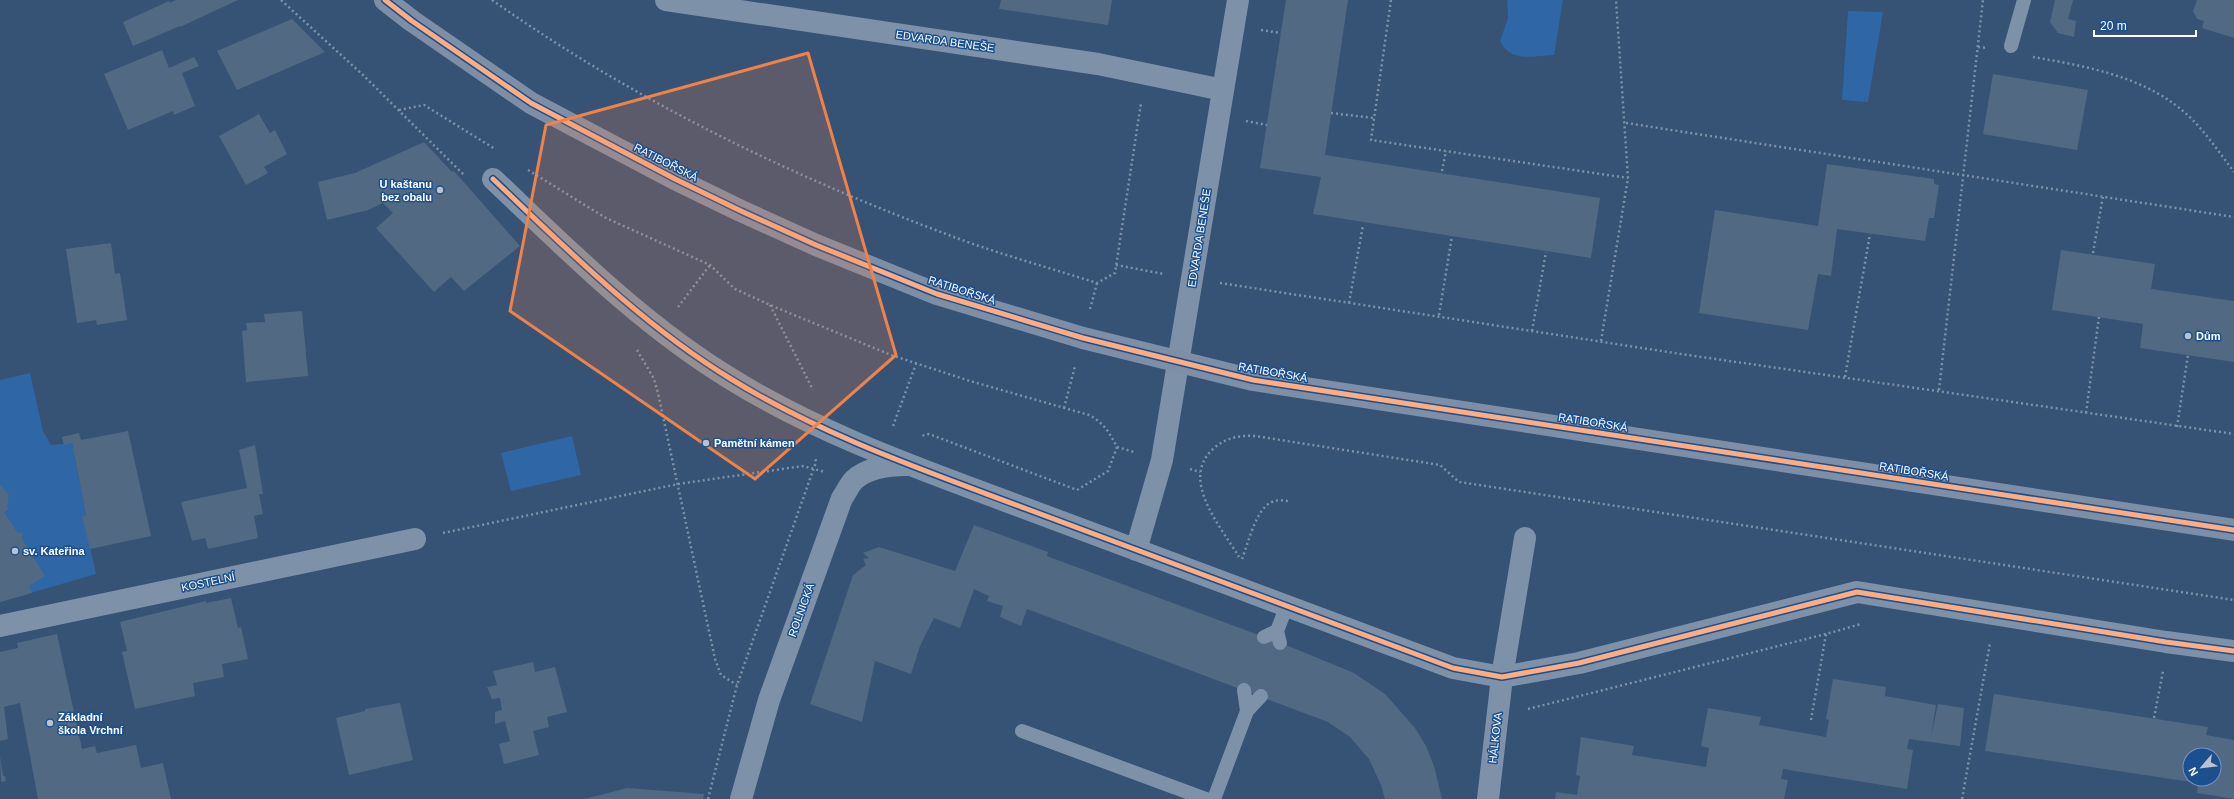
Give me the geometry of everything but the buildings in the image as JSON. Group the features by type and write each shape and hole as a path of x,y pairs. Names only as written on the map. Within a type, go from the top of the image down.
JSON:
{"main road":[{"name":"RATIBOŘSKÁ","path":"385,0 412,21 531,102 675,179 816,245 937,294 1083,338 1254,380 2234,530"}],"street":[{"name":"EDVARDA BENEŠE","path":"666,0 1098,64 1223,90"},
{"name":"EDVARDA BENEŠE","path":"1178,362 1238,0"},
{"path":"493,179 612,291 660,330 731,380 783,409 819,427 909,464 1453,668 1502,677 1579,662 1857,592 2166,642 2234,651"},
{"path":"1136,550 1162,460 1178,362"},
{"name":"ROLNICKÁ","path":"741,799 768,700 842,498 854,480 872,470 887,466 909,464"},
{"name":"HÁLKOVA","path":"1488,799 1502,677 1525,538"},
{"name":"KOSTELNÍ","path":"0,626 415,539"}],"lane":[{"path":"2011,46 2024,0"},
{"path":"1264,637 1279,637 1287,605"},
{"path":"1244,690 1247,711"},
{"path":"1214,799 1247,711 1261,696"},
{"path":"1022,731 1206,799"}],"path":[{"path":"280,0 363,75 466,176"},
{"path":"492,0 565,49 638,92 783,168 948,235 1097,283 1115,274 1145,74"},
{"path":"1391,0 1371,140 1628,178"},
{"path":"1601,342 1628,178 1626,123 1616,0"},
{"path":"1939,390 1962,174 1983,0"},
{"path":"1978,47 1990,49"},
{"path":"2032,56 2091,67 2155,91 2184,112 2214,145 2234,172"},
{"path":"398,110 424,105 500,152"},
{"path":"1331,112 1374,118"},
{"path":"1626,123 2234,217"},
{"path":"1442,171 1446,151"},
{"path":"526,169 606,218 710,265 735,289 770,305 916,364 970,382 1088,415 1102,423 1117,447 1108,471 1078,490 929,434 915,438"},
{"path":"2093,253 2103,196"},
{"path":"1349,303 1363,225"},
{"path":"1845,377 1870,234"},
{"path":"1439,315 1452,236"},
{"path":"1532,331 1546,252"},
{"path":"660,330 710,265"},
{"path":"1218,283 1439,315 1601,342 2234,434"},
{"path":"770,305 816,397"},
{"path":"2086,413 2099,317"},
{"path":"636,348 654,380 658,393 716,659 721,675 737,685"},
{"path":"2177,426 2188,355"},
{"path":"891,432 916,364"},
{"path":"1290,502 1276,500 1264,507 1259,515 1242,561 1201,491 1199,483 1204,461 1214,448 1232,438 1240,435 1255,436 1440,465 1458,482 2234,600"},
{"path":"415,539 678,484 803,466 854,480"},
{"path":"708,799 737,685 814,469"},
{"path":"1526,716 1527,709 1826,634 1859,624 1866,625"},
{"path":"1811,720 1826,634"},
{"path":"1962,799 1990,640"},
{"path":"2154,718 2166,642"}],"highlighted area":[{"path":"808,53 896,355 755,479 510,311 546,125"}],"shaded area":[{"path":"1507,0 1563,0 1554,55 1523,57 1510,53 1504,48 1500,41 1508,18"},
{"path":"1848,11 1883,12 1868,102 1842,100"},
{"path":"30,373 43,431 51,445 72,443 86,515 83,516 96,574 0,602 0,380"},
{"path":"572,436 581,475 511,491 501,453"}],"cycle path":[{"path":"385,0 412,21 531,103 675,179 741,211 816,245 937,294 1083,338 1253,380 2234,530"},
{"path":"493,179 549,233 636,311 667,335 698,358 731,379 802,418 838,435 913,466 1453,668 1502,677 1579,663 1857,592 2166,642 2234,651"}],"place":[{"name":"U kaštanu bez obalu","path":"440,190"},
{"name":"Dům","path":"2188,336"},
{"name":"Pamětní kámen","path":"706,443"},
{"name":"sv. Kateřina","path":"15,551"},
{"name":"Základní škola Vrchní","path":"50,723"}]}
